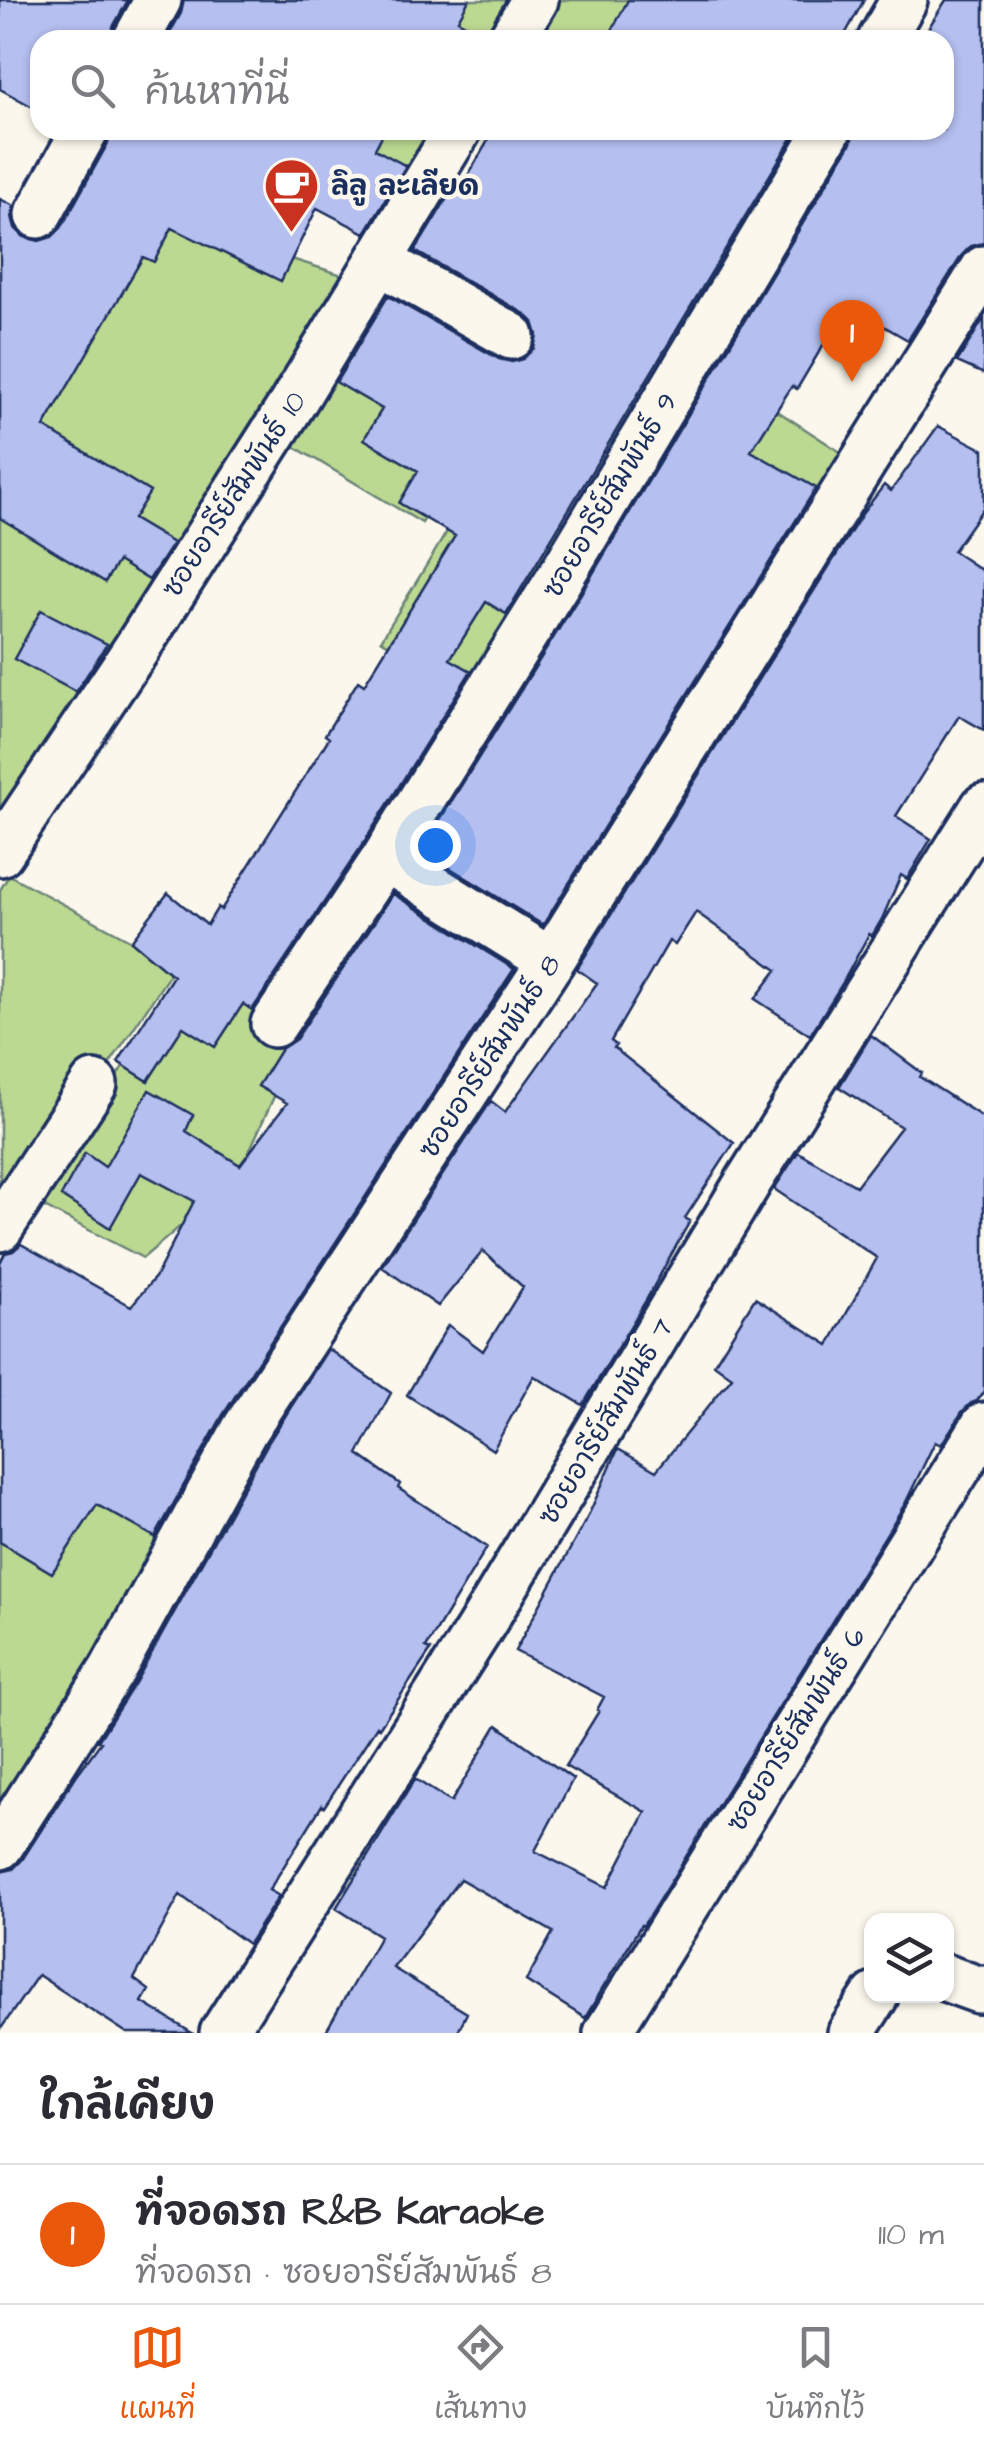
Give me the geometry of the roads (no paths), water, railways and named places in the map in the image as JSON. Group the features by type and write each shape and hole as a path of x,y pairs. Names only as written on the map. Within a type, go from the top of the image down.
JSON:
{"street":[{"path":"142,30 158,0"},
{"path":"517,30 536,0"},
{"path":"887,30 904,0"},
{"path":"38,214 80,140"},
{"name":"ซอยอารีย์สัมพันธ์ 10","path":"0,852 135,651 292,404 452,140"},
{"name":"ซอยอารีย์สัมพันธ์ 9","path":"274,1024 385,858 558,580 822,140"},
{"path":"379,260 512,336"},
{"name":"ซอยอารีย์สัมพันธ์ 8","path":"0,1846 112,1670 245,1429 551,961 984,269"},
{"name":"ซอยอารีย์สัมพันธ์ 7","path":"224,2033 478,1631 750,1179 984,807"},
{"path":"385,858 551,961"},
{"path":"0,1228 94,1084"},
{"name":"ซอยอารีย์สัมพันธ์ 6","path":"606,2033 984,1426"},
{"path":"954,1981 984,1989"},
{"path":"851,2033 870,2003"}],"place":[{"name":"ลิลู ละเลียด","path":"292,234"},
{"name":"ที่จอดรถ R&B Karaoke","path":"852,382"}]}
